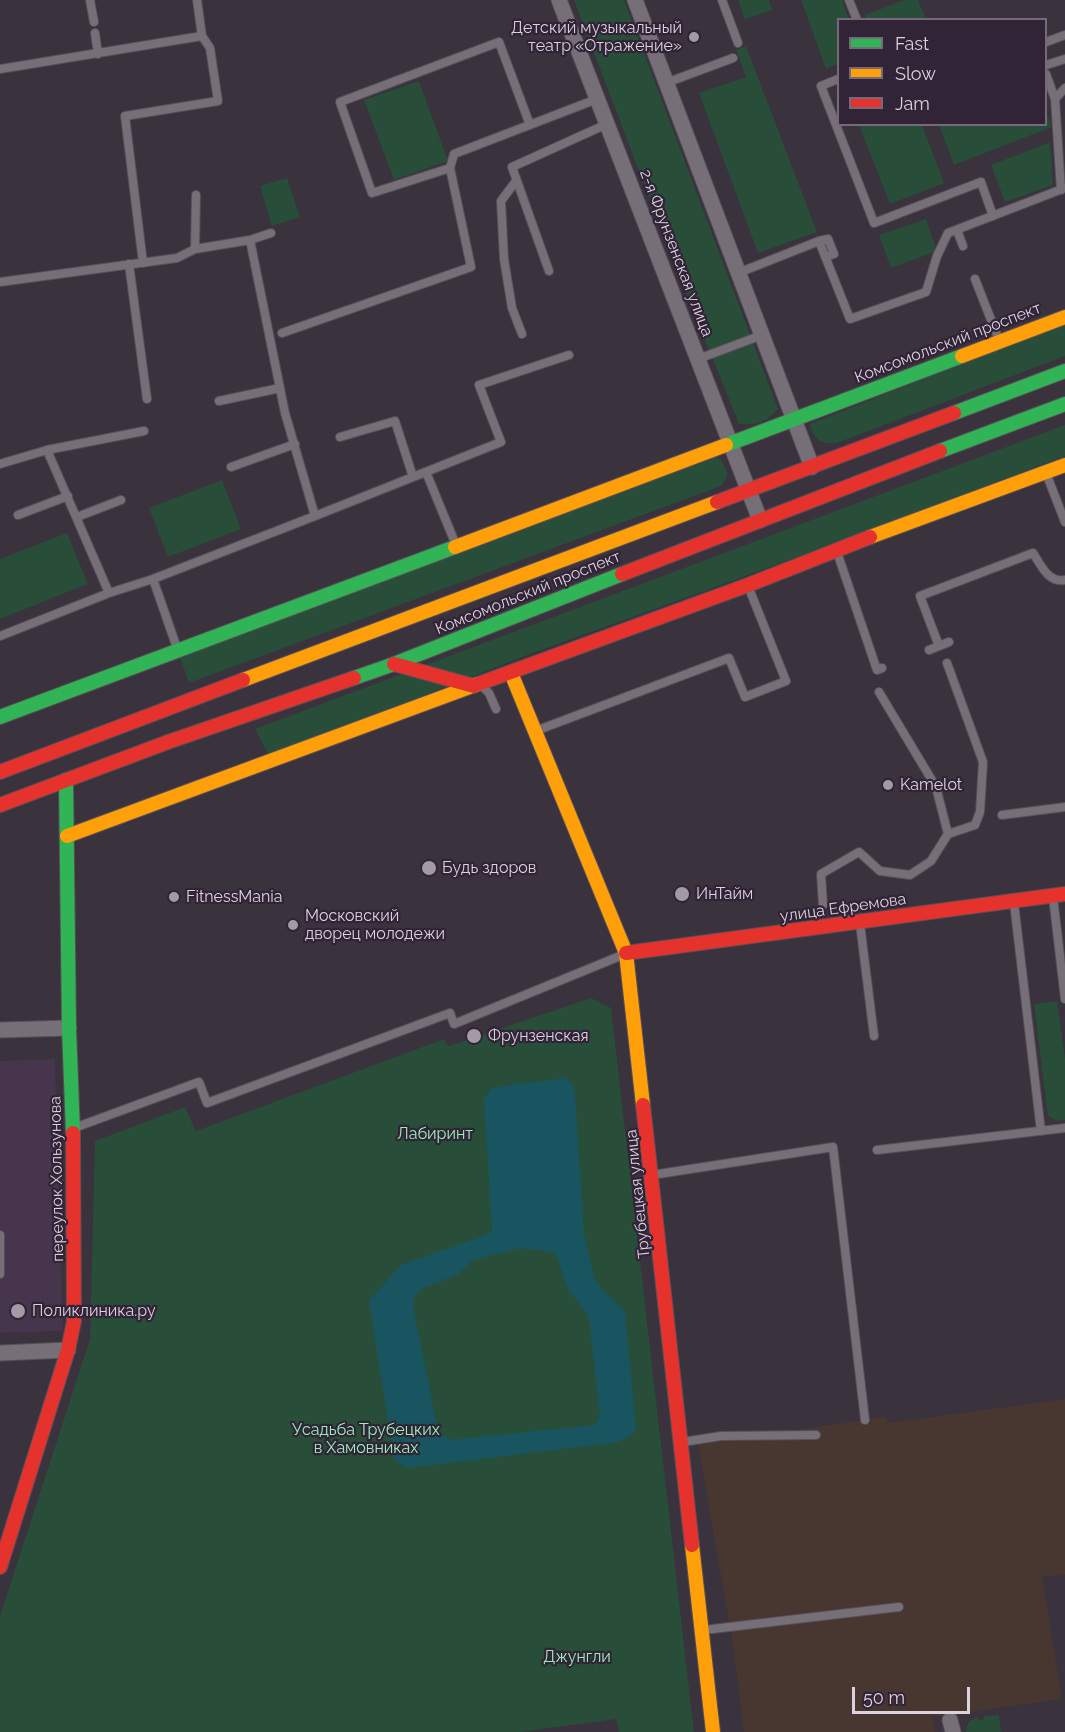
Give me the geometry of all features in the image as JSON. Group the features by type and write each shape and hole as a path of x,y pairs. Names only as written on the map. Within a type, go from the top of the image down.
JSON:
{"street":[{"name":"2-я Фрунзенская улица","path":"559,0 760,520"},
{"path":"635,0 812,467"},
{"name":"Комсомольский проспект","path":"0,717 1065,316"},
{"name":"Комсомольский проспект","path":"0,772 1065,371"},
{"name":"Комсомольский проспект","path":"0,805 168,742 393,664 760,520 1065,404"},
{"path":"67,836 748,585 1065,465"},
{"path":"393,664 477,685"},
{"name":"Трубецкая улица","path":"511,673 626,953 713,1732"},
{"name":"переулок Хользунова","path":"0,1567 68,1350 74,1321 73,1128 69,1028 66,780"},
{"name":"улица Ефремова","path":"626,953 1059,895"},
{"path":"0,1030 69,1028"},
{"path":"0,1353 68,1350"}],"lane":[{"path":"90,0 93,22"},
{"path":"142,263 125,116 218,102 210,48 202,36 197,0"},
{"path":"722,0 738,43"},
{"path":"849,0 855,18"},
{"path":"95,33 98,54"},
{"path":"1047,42 1065,35"},
{"path":"0,69 202,36"},
{"path":"450,168 372,194 340,102 499,42 530,125"},
{"path":"666,83 733,58"},
{"path":"1047,65 1065,59"},
{"path":"738,273 819,241 850,319 926,292 937,256 948,233 1063,189 1055,99 1047,77"},
{"path":"837,79 821,86 874,223 981,182 993,216"},
{"path":"1055,99 1065,88"},
{"path":"282,333 471,267 450,168 454,154 597,99"},
{"path":"549,271 512,168 607,124"},
{"path":"516,181 501,201 504,259 512,308 522,334"},
{"path":"195,249 196,195"},
{"path":"957,230 963,246"},
{"path":"0,282 177,258 195,249 250,240 271,233"},
{"path":"250,240 280,388 315,516"},
{"path":"129,264 147,399"},
{"path":"975,279 999,341"},
{"path":"698,359 762,335"},
{"path":"0,636 109,593 153,579 501,442 480,385 569,355"},
{"path":"219,401 280,388"},
{"path":"340,437 395,421 413,477"},
{"path":"0,464 47,450 144,431"},
{"path":"231,467 295,444"},
{"path":"47,450 109,593"},
{"path":"426,472 456,546"},
{"path":"1046,472 1065,522"},
{"path":"18,515 68,496"},
{"path":"77,517 121,500"},
{"path":"836,550 877,670 882,668"},
{"path":"939,646 920,596 1033,553 1048,577 1065,580"},
{"path":"153,579 177,650"},
{"path":"535,731 729,657 745,697 786,681 748,585"},
{"path":"930,650 949,642"},
{"path":"823,905 821,874 859,852 880,871 910,875 931,861 948,834 975,825 980,812 983,762 947,663"},
{"path":"477,685 489,693 496,709"},
{"path":"879,692 936,787 948,834"},
{"path":"1002,815 1065,807"},
{"path":"1059,895 1065,999"},
{"path":"1014,901 1041,1131"},
{"path":"860,922 874,1036"},
{"path":"73,1128 199,1082 207,1103 450,1013 454,1024 626,953"},
{"path":"877,1150 1065,1128"},
{"path":"652,1175 833,1147 865,1420"},
{"path":"0,1235 0,1274"},
{"path":"681,1442 721,1436 816,1436"},
{"path":"702,1630 900,1607"}],"shaded area":[{"path":"55,1059 63,1331 0,1333 0,1061"},
{"path":"1065,1399 1065,1575 1042,1577 1062,1699 933,1717 935,1732 744,1732 733,1645 698,1444 886,1417 887,1423"}],"green space":[{"path":"574,0 624,0 778,409 761,422 739,424 667,245"},
{"path":"738,0 769,0 772,10 745,19"},
{"path":"801,0 842,0 849,18 837,18 837,64 826,69"},
{"path":"904,0 918,0 926,18 866,18 865,15"},
{"path":"746,46 817,232 758,253 699,93 746,77 736,50"},
{"path":"419,81 448,161 394,180 364,100"},
{"path":"1047,114 1052,127 954,165 939,126 1047,126"},
{"path":"859,126 922,126 944,183 890,204"},
{"path":"1050,142 1053,185 1005,202 991,165"},
{"path":"287,178 300,217 272,226 260,186"},
{"path":"926,219 937,251 891,268 879,235"},
{"path":"1065,323 1065,356 837,443 819,440 812,430 810,424"},
{"path":"1065,425 1065,456 530,654 269,756 255,729"},
{"path":"715,456 721,460 728,474 721,486 189,683 179,655"},
{"path":"222,480 241,529 168,557 149,508"},
{"path":"67,533 88,584 0,619 0,559"},
{"name":"Усадьба Трубецких в Хамовниках","path":"591,998 611,1008 694,1732 619,1732 616,1719 521,1732 0,1732 0,1616 90,1339 95,1141 185,1107 196,1131 444,1039 449,1046"},
{"path":"1057,1001 1065,1058 1065,1120 1057,1121 1048,1116 1034,1004"},
{"path":"999,1715 1001,1732 966,1732 968,1724 973,1719"}],"water":[{"path":"565,1078 572,1084 575,1095 584,1235 594,1278 625,1312 636,1427 632,1435 619,1442 406,1468 394,1459 369,1301 401,1265 492,1231 484,1100 491,1088","holes":["521,1248 554,1252 567,1287 589,1320 600,1416 595,1425 450,1440 438,1432 413,1306 415,1296 423,1288 458,1274 473,1260"]}],"traffic: fast":[{"path":"726,445 962,356"},
{"path":"954,413 1065,371"},
{"path":"940,451 1065,404"},
{"path":"0,717 455,547"},
{"path":"354,678 622,574"},
{"path":"66,780 69,1028 73,1133"}],"traffic: slow":[{"path":"962,356 1065,317"},
{"path":"455,547 726,445"},
{"path":"870,537 1065,465"},
{"path":"243,680 717,502"},
{"path":"511,673 626,953 643,1105"},
{"path":"67,836 478,684"},
{"path":"692,1545 713,1732"}],"traffic: jam":[{"path":"717,502 954,413"},
{"path":"622,574 940,451"},
{"path":"478,684 748,585 870,537"},
{"path":"394,664 474,686"},
{"path":"0,805 168,742 354,678"},
{"path":"0,772 243,680"},
{"path":"626,953 1065,894"},
{"path":"643,1105 692,1545"},
{"path":"0,1567 68,1350 74,1321 73,1133"}],"place":[{"name":"Детский музыкальный театр «Отражение»","path":"694,37"},
{"name":"Kamelot","path":"888,785"},
{"name":"Будь здоров","path":"429,868"},
{"name":"ИнТайм","path":"682,894"},
{"name":"FitnessMania","path":"174,897"},
{"name":"Московский дворец молодежи","path":"293,925"},
{"name":"Фрунзенская","path":"474,1036"},
{"name":"Поликлиника.ру","path":"18,1311"}],"park label":[{"name":"Лабиринт","path":"435,1134"},
{"name":"Джунгли","path":"577,1657"}]}
